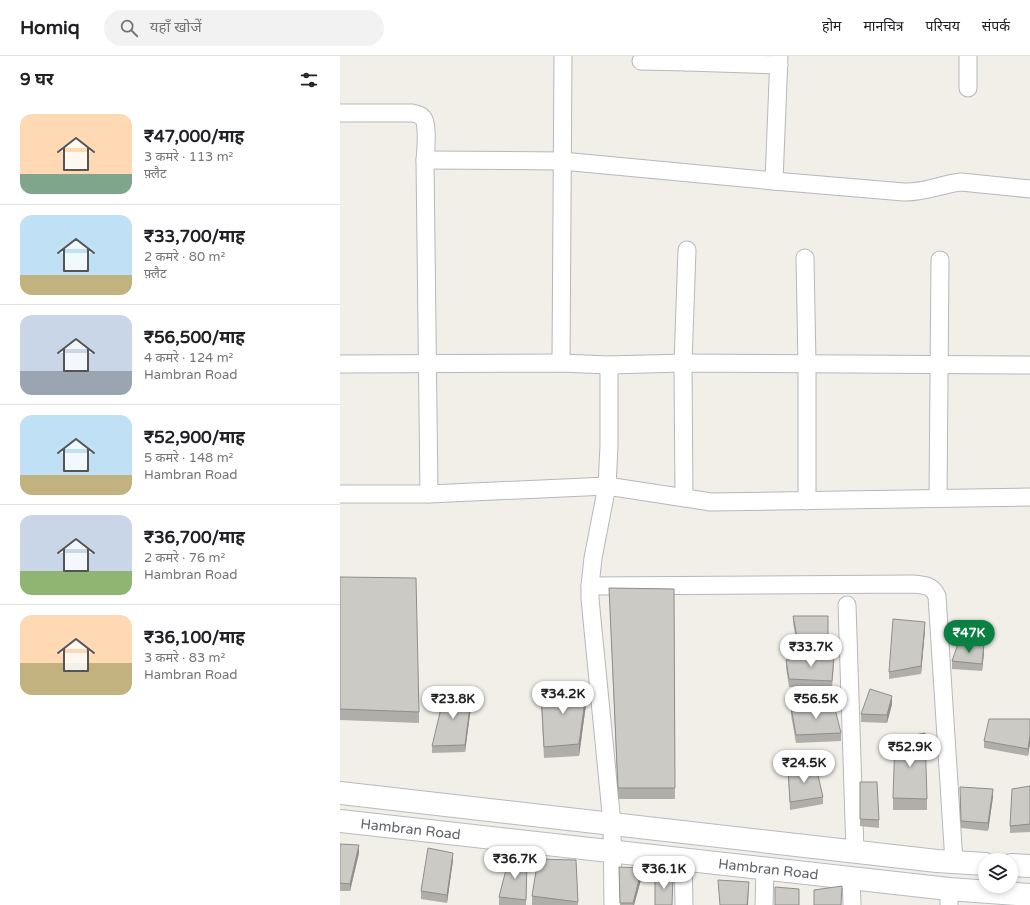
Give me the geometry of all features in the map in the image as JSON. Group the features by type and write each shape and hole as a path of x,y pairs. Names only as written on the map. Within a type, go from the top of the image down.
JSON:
{"main road":[{"name":"Hambran Road","path":"340,793 855,852 937,861 978,864"},
{"name":"Hambran Road","path":"340,821 852,878 949,897 1030,895"},
{"path":"1018,865 1030,866"}],"street":[{"path":"561,363 563,56"},
{"path":"968,56 968,88"},
{"path":"641,61 687,59 779,60 774,181"},
{"path":"340,113 418,114 422,116 425,121 429,494"},
{"path":"426,160 562,160 774,181 913,192 950,183 961,182 1030,189"},
{"path":"684,498 683,363 687,250"},
{"path":"806,258 807,501"},
{"path":"938,498 940,260"},
{"path":"340,364 561,363 609,365 683,363 1030,365"},
{"path":"609,365 609,446 605,493 593,558 590,599 612,823 613,905"},
{"path":"340,494 605,493 684,498 711,502 1030,497"},
{"path":"590,586 914,584 931,587 937,596 954,862"},
{"path":"847,605 855,852"},
{"path":"682,859 684,905"},
{"path":"764,905 765,869"},
{"path":"852,878 852,905"}],"building":[{"path":"340,577 416,578 419,712 340,709"},
{"path":"609,588 674,589 675,788 618,788"},
{"path":"793,616 828,616 828,648 798,642"},
{"path":"893,619 925,622 921,666 889,672"},
{"path":"958,644 984,644 982,664 952,661"},
{"path":"834,655 832,681 789,679 786,660"},
{"path":"587,686 579,744 544,747 541,690"},
{"path":"870,689 892,696 887,715 861,714"},
{"path":"472,691 465,745 432,746 444,696"},
{"path":"834,705 841,733 796,735 791,707"},
{"path":"989,719 1030,719 1028,749 984,741"},
{"path":"925,733 927,799 893,798 895,739"},
{"path":"816,767 823,797 790,802 788,770"},
{"path":"860,782 877,782 879,820 860,819"},
{"path":"1030,786 1030,824 1010,826 1012,789"},
{"path":"960,787 993,789 988,823 961,821"},
{"path":"340,844 359,845 350,884 340,883"},
{"path":"428,848 453,853 447,895 421,891"},
{"path":"509,858 527,861 526,900 499,897"},
{"path":"538,859 576,860 578,902 532,896"},
{"path":"619,867 642,868 633,903 620,903"},
{"path":"655,873 673,876 672,905 655,905"},
{"path":"718,880 749,882 747,905 720,905"},
{"path":"842,886 841,905 814,905 814,890"},
{"path":"775,887 799,889 799,905 775,905"}]}
